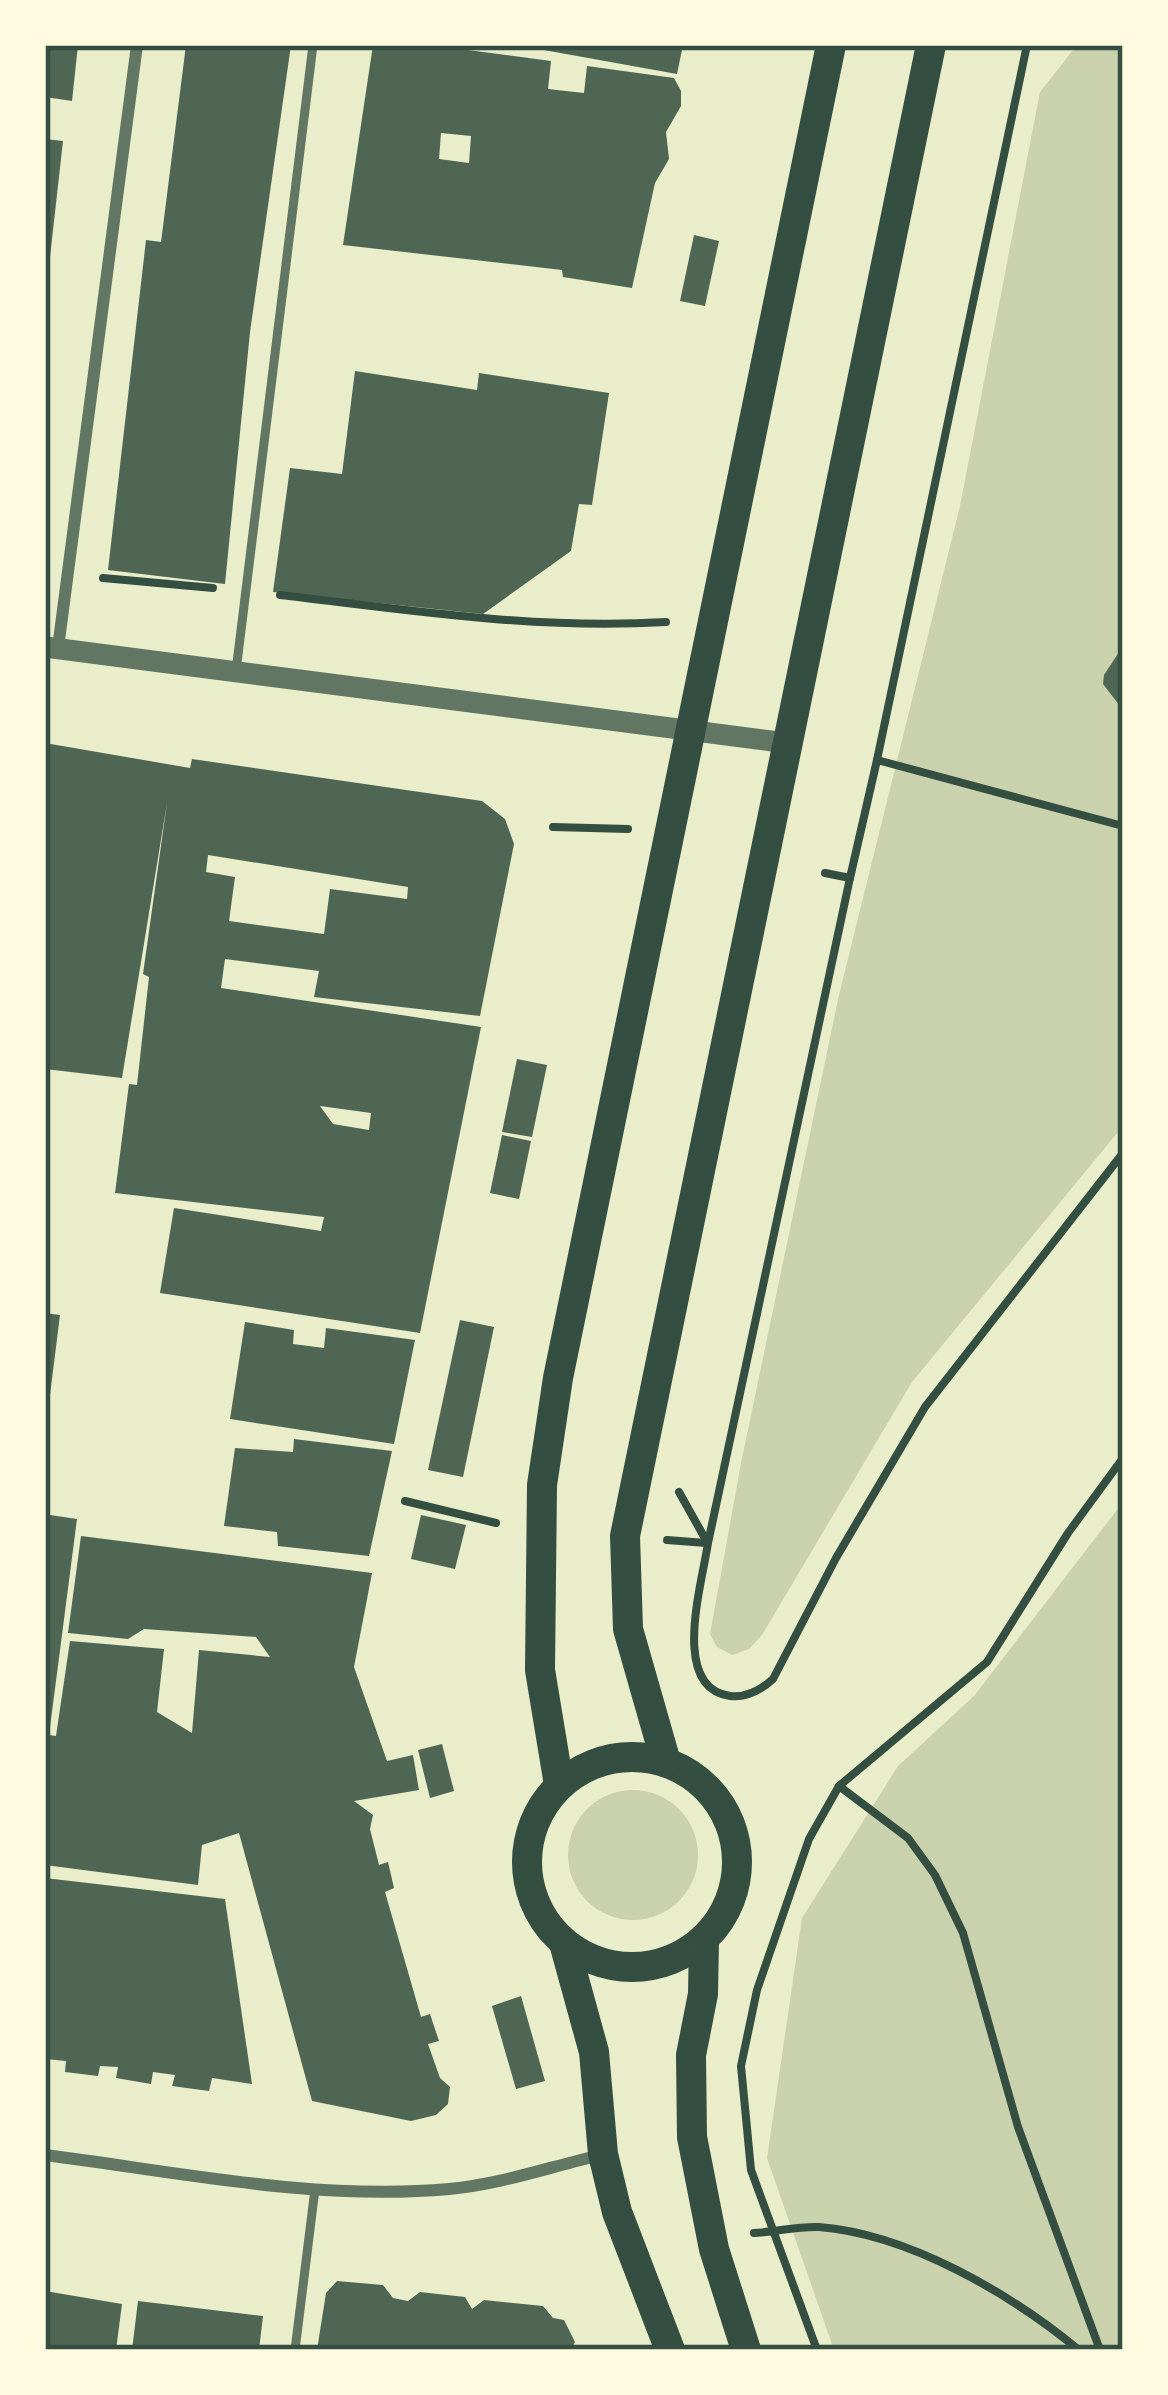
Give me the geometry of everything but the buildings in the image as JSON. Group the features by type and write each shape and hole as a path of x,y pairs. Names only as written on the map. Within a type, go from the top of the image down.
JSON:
{"main road":[{"path":"559,1785 540,1670 542,1485 558,1378 831,45"},
{"path":"666,1762 628,1630 625,1536 931,45"},
{"path":"638,1756 666,1762 695,1777 720,1801 733,1828 738,1858 735,1889 723,1917 704,1940 678,1957 649,1966 619,1967 589,1959 547,1926 528,1882 531,1828 559,1785 583,1768 638,1756"},
{"path":"704,1940 703,1994 691,2055 692,2137 715,2249 746,2350"},
{"path":"564,1943 594,2051 603,2154 617,2212 670,2350"}],"street":[{"path":"137,45 52,647 788,743"},
{"path":"45,2155 370,2193 516,2180 603,2154"}],"lane":[{"path":"236,671 313,45"},
{"path":"295,2350 315,2189"}],"path":[{"path":"1027,45 708,1544 692,1646 696,1670 712,1691 735,1697 760,1691 772,1679 925,1407 1123,1153"},
{"path":"95,577 224,589"},
{"path":"267,594 521,623 594,626 673,621"},
{"path":"877,760 1123,826"},
{"path":"554,826 630,830"},
{"path":"825,873 850,878"},
{"path":"817,2350 751,2170 741,2066 757,1990 808,1839 839,1786 987,1662 1068,1533 1123,1458"},
{"path":"405,1501 503,1524"},
{"path":"667,1540 708,1544"},
{"path":"839,1786 908,1838 935,1876 963,1933 1018,2127 1100,2350"},
{"path":"752,2233 815,2227 851,2232 899,2248 1006,2296 1079,2350"}],"green space":[{"path":"1077,45 1123,45 1123,1126 912,1382 762,1635 749,1649 732,1655 717,1647 710,1634 839,995 960,506 1040,92"},
{"path":"1123,1502 1123,2350 834,2350 767,2158 802,1918 898,1766 974,1696"},
{"path":"633,1790 658,1795 679,1809 693,1830 698,1855 693,1880 679,1901 658,1915 633,1920 608,1915 587,1901 573,1880 568,1855 573,1830 587,1809 608,1795"}]}
